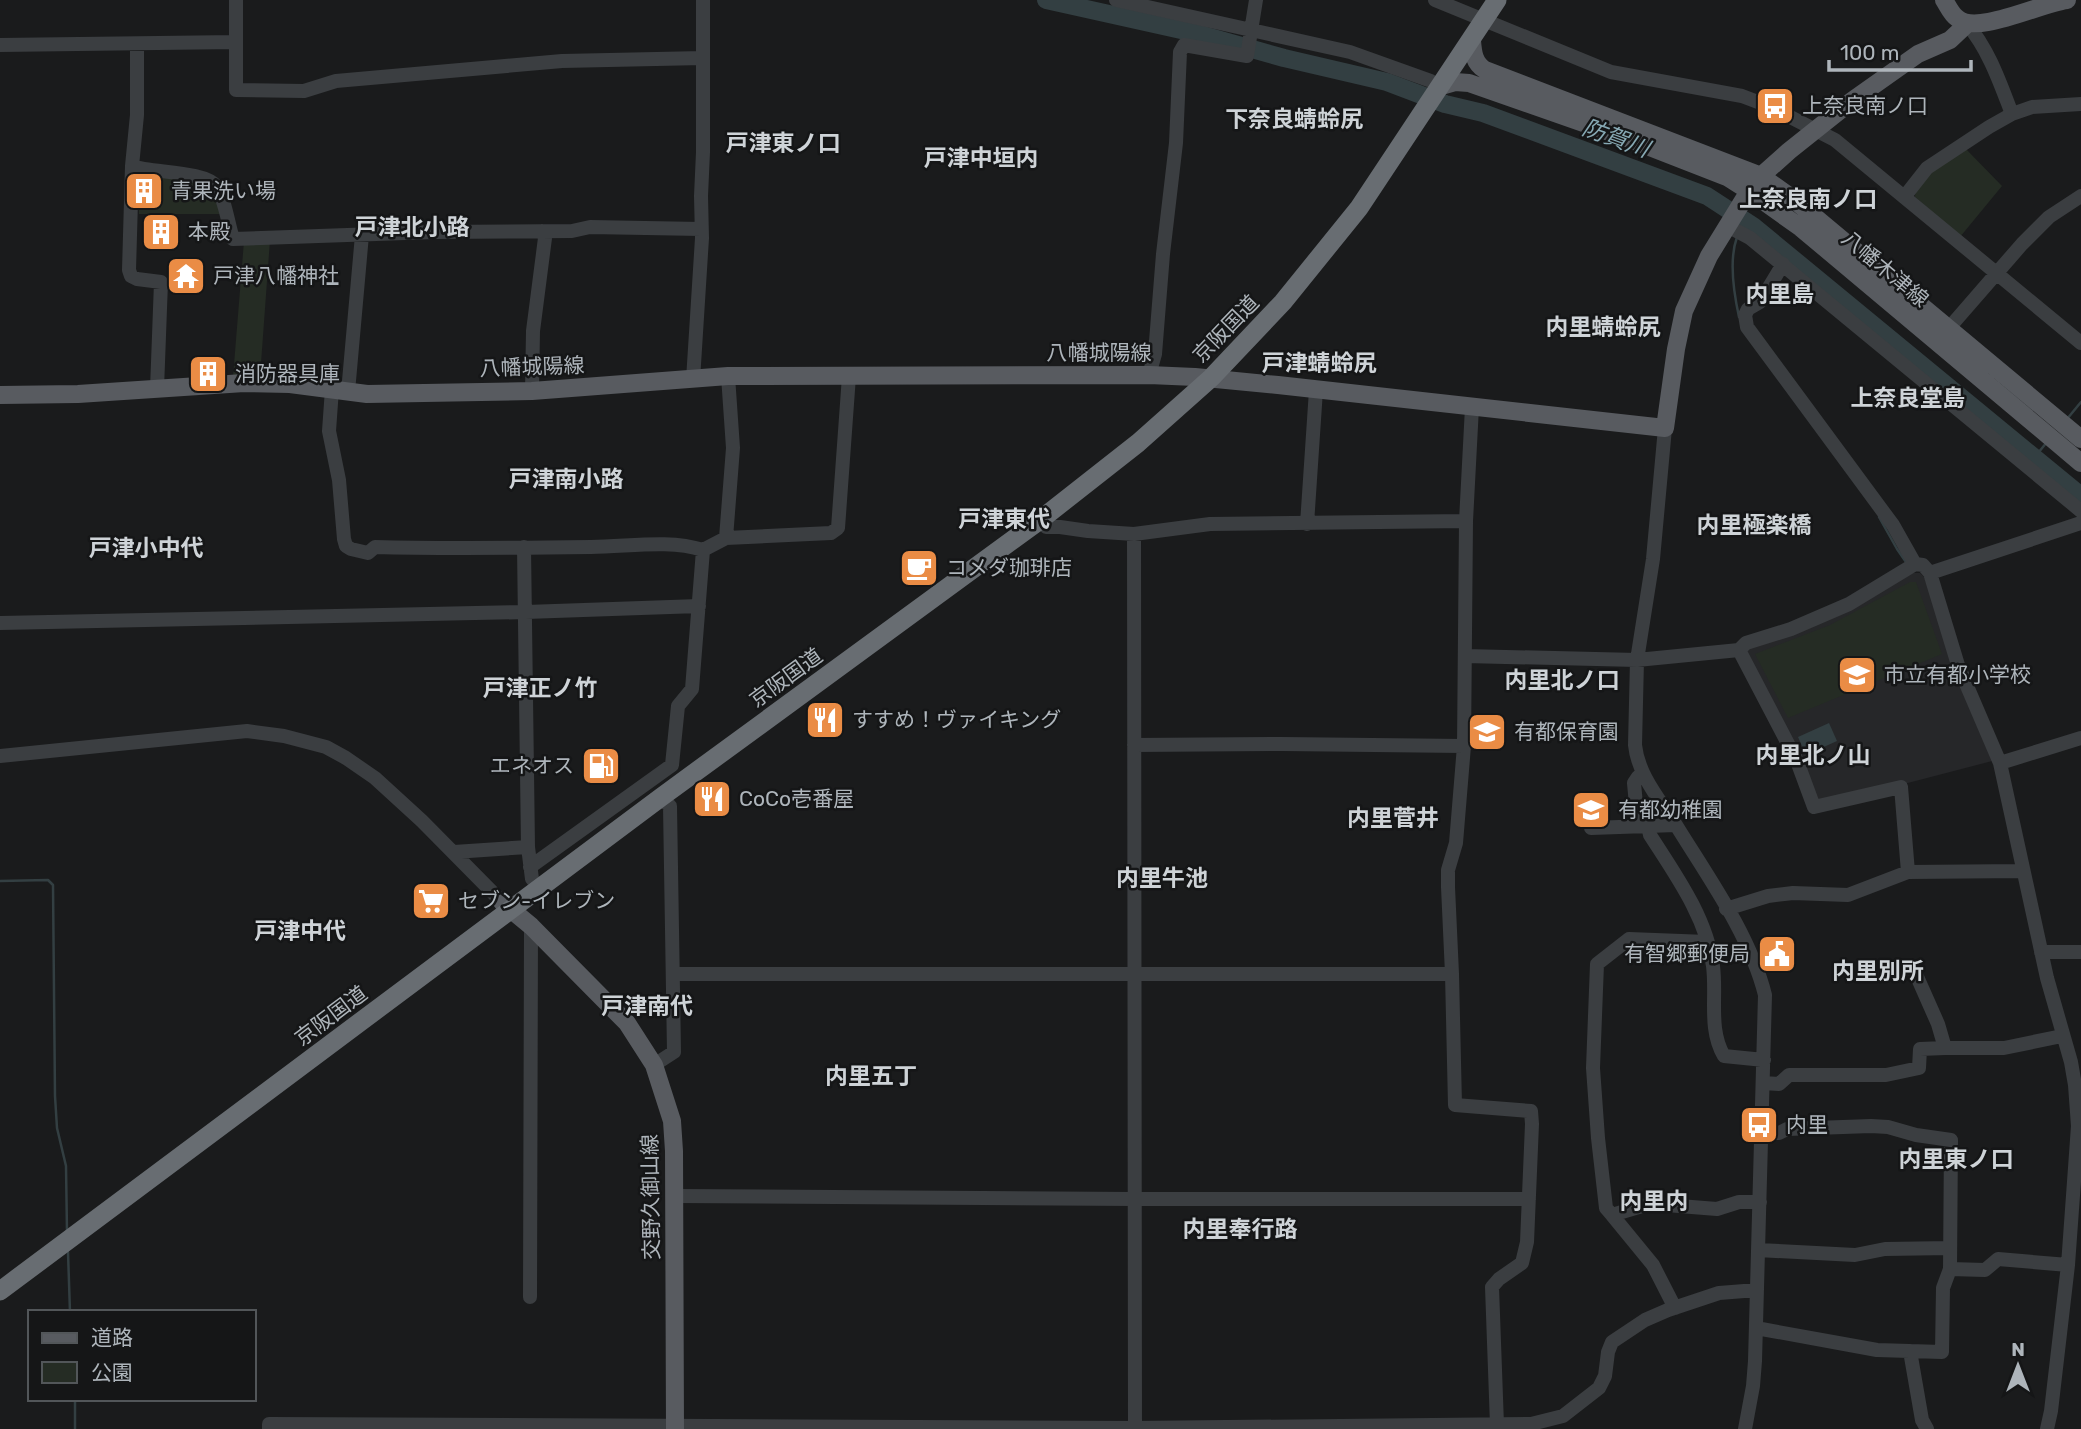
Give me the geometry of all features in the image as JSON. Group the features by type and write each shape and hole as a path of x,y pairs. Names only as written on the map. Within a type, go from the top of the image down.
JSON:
{"highway":[{"name":"京阪国道","path":"0,1277 312,1046 660,798 1110,467 1203,378 1306,258 1422,105 1481,12 1497,0"},
{"name":"京阪国道","path":"1435,85 1472,41 1481,12"},
{"name":"京阪国道","path":"0,1291 508,905 531,873 772,705 1021,519 1203,378"}],"main road":[{"path":"1944,0 1957,19 1967,24 1992,22 2054,1 2067,0"},
{"path":"1665,428 1684,311 1709,256 1745,197 1761,176 1853,100 1918,54 1950,40 1967,24"},
{"name":"八幡木津線","path":"1472,41 1474,58 1485,70 1761,176 1792,198 2081,439"},
{"name":"八幡木津線","path":"1435,85 1469,83 1727,177 1745,197 1801,228 2081,463"},
{"name":"八幡城陽線","path":"0,395 78,394 244,383 290,384 367,394 532,391 729,376 1149,375 1203,378 1665,428"},
{"name":"交野久御山線","path":"508,905 627,1023 654,1065 672,1121 675,1196 675,1427"}],"street":[{"path":"236,0 236,90 304,91 336,81 562,61 703,58"},
{"path":"693,380 701,229 703,0"},
{"path":"1116,0 1350,52 1435,85"},
{"path":"1149,375 1155,354 1176,143 1180,52 1184,45 1247,56 1256,0"},
{"path":"1435,0 1481,12 1611,72 1742,96 1772,107 1835,141 2081,343"},
{"path":"1967,24 1978,36 1994,66 2012,114"},
{"path":"0,45 236,42"},
{"path":"136,44 137,115 132,166 129,270 131,276 137,279 161,282 157,389"},
{"path":"1905,196 1927,168 2012,114 2032,107 2081,104"},
{"path":"132,166 211,181 220,192 233,239 572,231 590,227 701,229"},
{"path":"1916,325 1935,332 1949,328 2022,244 2049,217 2081,196"},
{"path":"1725,228 1750,238 1783,264 2081,511"},
{"path":"532,391 533,331 545,238 542,231"},
{"path":"362,235 340,391 329,430 340,480 346,546 351,550 368,553 375,547 593,547 685,544 703,550 726,538 831,533 838,528 849,376"},
{"path":"1783,264 1760,302 1748,309 1745,315 1747,327 1893,525 1915,564"},
{"path":"726,538 733,448 729,376"},
{"path":"1307,524 1316,390"},
{"path":"1472,407 1465,521 1464,746 1456,843 1448,870 1455,1105 1531,1111 1527,1242 1522,1263 1492,1287 1496,1425"},
{"path":"1665,428 1653,559 1637,660 1634,745 1644,776 1751,952 1765,995 1756,1328 1753,1386 1745,1429"},
{"path":"1040,520 1046,527 1134,534 1210,524 1465,521"},
{"path":"1930,573 2081,523"},
{"path":"1134,534 1135,1428"},
{"path":"524,547 528,847 531,873"},
{"path":"531,873 672,765 678,706 692,689 703,550"},
{"path":"1465,656 1637,660 1739,650 1746,643 1791,629 1849,604 1915,564 1923,565 1930,573 1958,665 2000,763 2062,1036 2076,1062 2078,1126 2075,1240 2068,1265 2051,1411 2046,1429"},
{"path":"0,623 699,606"},
{"path":"1739,650 1797,761 1814,807 1901,787 1908,872"},
{"path":"0,756 247,731 284,736 326,747 375,778 508,905"},
{"path":"2000,763 2081,738"},
{"path":"1134,745 1464,746"},
{"path":"1644,776 1634,783 1643,826 1687,894 1707,942 1713,964 1715,1037 1720,1049 1724,1056 1764,1060"},
{"path":"654,1065 674,1052 670,806 660,798"},
{"path":"1591,828 1675,825"},
{"path":"454,852 528,847"},
{"path":"1726,909 1768,896 1793,893 1848,895 1908,872 2023,871"},
{"path":"530,1297 531,926"},
{"path":"1675,1308 1653,1265 1606,1208 1593,1068 1597,964 1629,939 1707,942"},
{"path":"2041,953 2081,953"},
{"path":"1915,972 1938,1024 1945,1048"},
{"path":"674,974 1452,974"},
{"path":"1763,1083 1779,1084 1789,1075 1886,1074 1919,1068 1920,1049 2004,1048 2062,1036"},
{"path":"1756,1328 1877,1349 1942,1352 1943,1288 1950,1269 1951,1140 1871,1126 1787,1129 1779,1133 1762,1133"},
{"path":"675,1196 1530,1199"},
{"path":"1612,1215 1654,1204 1717,1209 1739,1202 1760,1202"},
{"path":"1758,1250 1855,1255 1885,1249 1950,1248"},
{"path":"1950,1269 1984,1270 1998,1259 2068,1265"},
{"path":"269,1429 270,1424 1135,1428 1531,1424 1563,1416 1599,1388 1605,1376 1612,1342 1645,1320 1719,1293 1757,1290"},
{"path":"1910,1351 1922,1420 1927,1429"}],"shaded area":[{"name":"市立有都小学校","path":"1908,573 1920,573 1924,577 1996,760 1904,784 1815,801 1746,658 1746,647"},
{"path":"1829,723 1837,741 1806,755 1798,737"}],"green space":[{"path":"1964,147 2002,186 1960,237 1915,197 1916,188 1926,173"},
{"path":"155,176 209,184 221,214 139,214 139,205 155,205"},
{"path":"270,240 260,377 233,377 244,241"},
{"path":"1910,582 1916,582 1942,654 1788,718 1755,654 1830,625"}],"waterway":[{"name":"防賀川","path":"1046,0 1199,34 1284,58 1387,82 1445,104 1483,113 1707,196 1753,226 2081,496"},
{"path":"1742,229 1747,222"},
{"path":"1737,237 1733,266 1739,317"},
{"path":"2067,419 2081,402"},
{"path":"2034,458 2047,442"},
{"path":"1879,517 1906,562"},
{"path":"0,881 48,880 53,885 55,1096 57,1128 66,1166 67,1232"},
{"path":"68,1252 70,1310"},
{"path":"75,1401 75,1429"}],"place":[{"name":"上奈良南ノ口","path":"1775,106"},
{"name":"青果洗い場","path":"144,191"},
{"name":"本殿","path":"161,232"},
{"name":"戸津八幡神社","path":"186,276"},
{"name":"消防器具庫","path":"208,374"},
{"name":"コメダ珈琲店","path":"919,568"},
{"name":"市立有都小学校","path":"1857,675"},
{"name":"すすめ！ヴァイキング","path":"825,720"},
{"name":"有都保育園","path":"1487,732"},
{"name":"エネオス","path":"601,766"},
{"name":"CoCo壱番屋","path":"712,799"},
{"name":"有都幼稚園","path":"1591,810"},
{"name":"セブン-イレブン","path":"431,901"},
{"name":"有智郷郵便局","path":"1777,954"},
{"name":"内里","path":"1759,1125"}],"district":[{"name":"下奈良蜻蛉尻","path":"1294,119"},
{"name":"戸津東ノ口","path":"783,143"},
{"name":"戸津中垣内","path":"981,158"},
{"name":"上奈良南ノ口","path":"1808,199"},
{"name":"戸津北小路","path":"412,227"},
{"name":"内里島","path":"1780,294"},
{"name":"内里蜻蛉尻","path":"1603,327"},
{"name":"戸津蜻蛉尻","path":"1319,363"},
{"name":"上奈良堂島","path":"1908,398"},
{"name":"戸津南小路","path":"566,479"},
{"name":"戸津東代","path":"1004,519"},
{"name":"内里極楽橋","path":"1754,525"},
{"name":"戸津小中代","path":"146,548"},
{"name":"内里北ノ口","path":"1562,680"},
{"name":"戸津正ノ竹","path":"540,688"},
{"name":"内里北ノ山","path":"1813,755"},
{"name":"内里菅井","path":"1393,818"},
{"name":"内里牛池","path":"1162,878"},
{"name":"戸津中代","path":"300,931"},
{"name":"内里別所","path":"1878,971"},
{"name":"戸津南代","path":"647,1006"},
{"name":"内里五丁","path":"871,1076"},
{"name":"内里東ノ口","path":"1956,1159"},
{"name":"内里内","path":"1654,1201"},
{"name":"内里奉行路","path":"1240,1229"}]}
